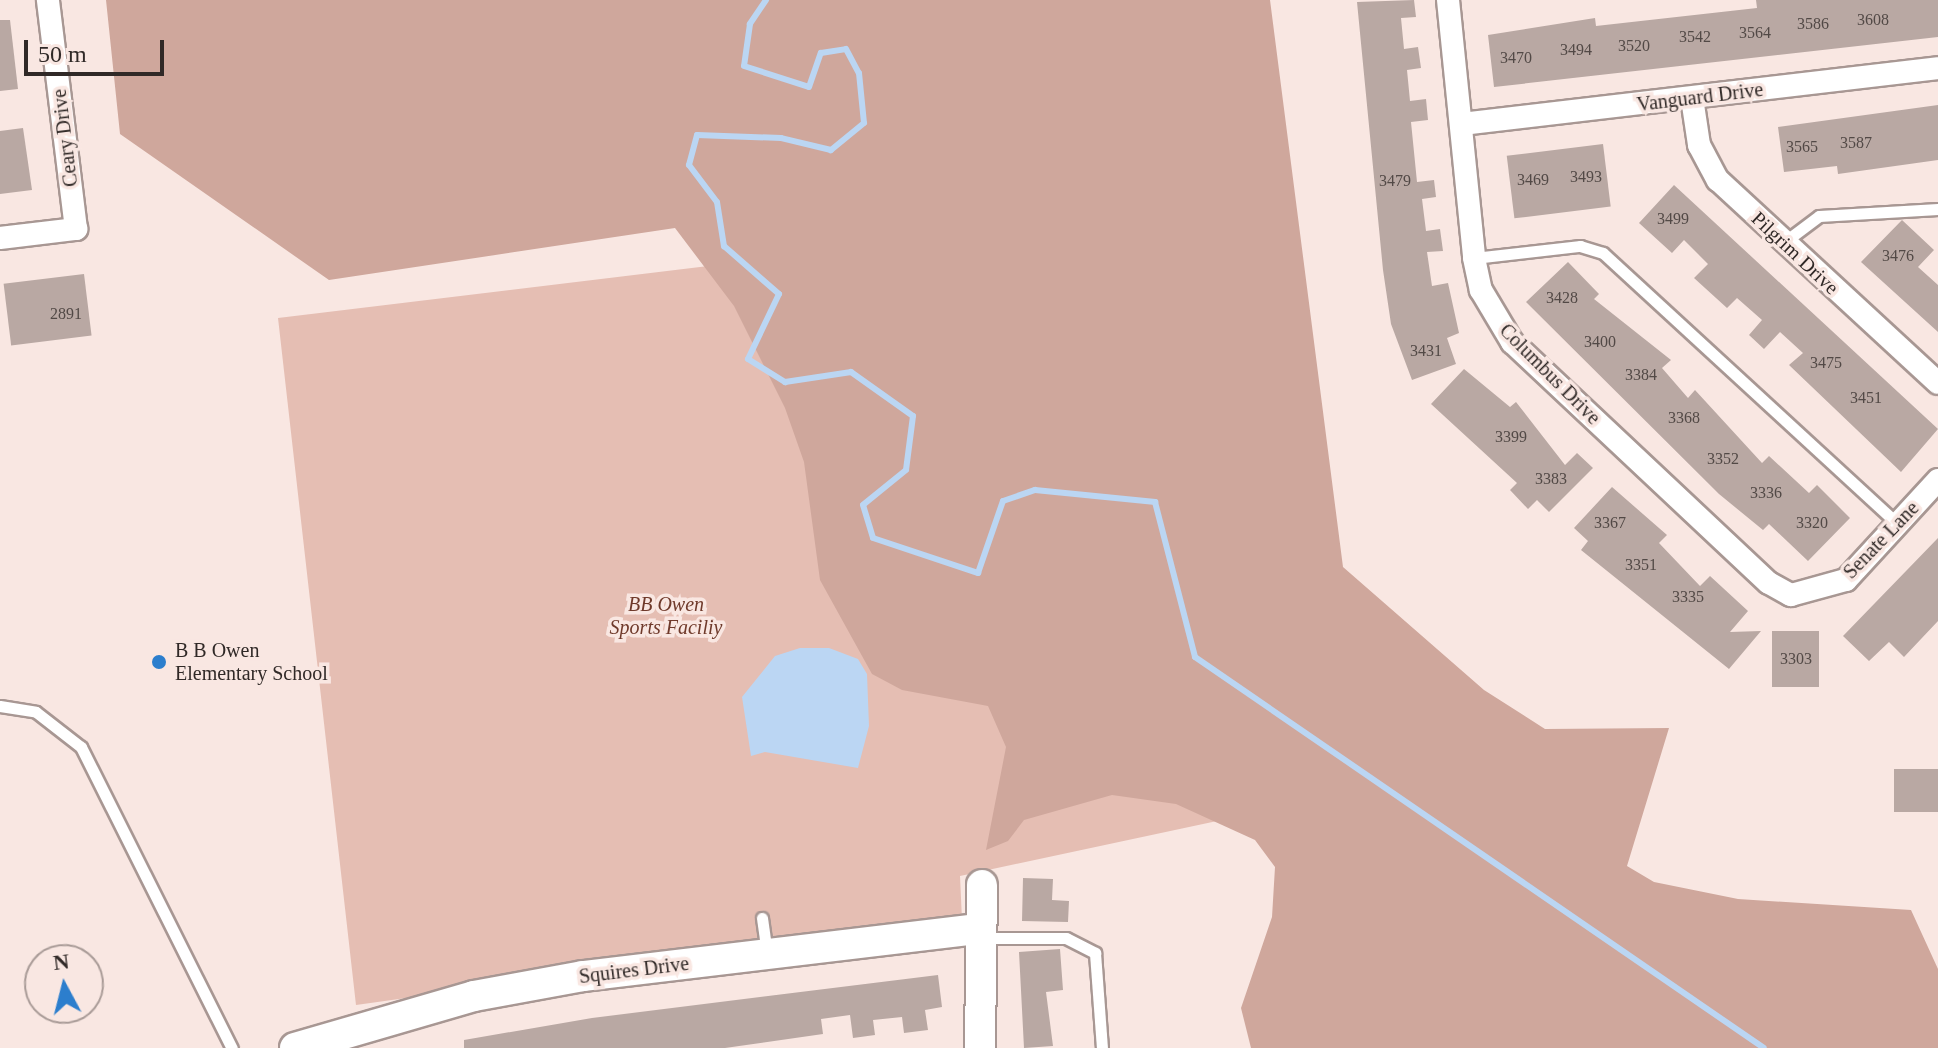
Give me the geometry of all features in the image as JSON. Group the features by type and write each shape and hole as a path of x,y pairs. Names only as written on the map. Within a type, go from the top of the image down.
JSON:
{"street":[{"name":"Ceary Drive","path":"0,238 76,229 48,0"},
{"name":"Columbus Drive","path":"1448,0 1474,258 1481,290 1512,342 1769,583 1791,595 1818,592"},
{"name":"Vanguard Drive","path":"1462,124 1938,68"},
{"name":"Pilgrim Drive","path":"1692,98 1699,145 1718,180 1938,383"},
{"name":"Senate Lane","path":"1818,592 1846,580 1938,480"},
{"path":"980,1048 982,885"},
{"name":"Squires Drive","path":"295,1048 474,996 768,954 980,934"}],"lane":[{"path":"1783,243 1819,216 1938,209"},
{"path":"1474,258 1580,246 1603,253 1898,524"},
{"path":"0,706 44,716 81,747 232,1048"},
{"path":"762,918 768,954"},
{"path":"980,934 1066,938 1095,953 1102,1048"}],"green space":[{"name":"BB Owen Sports Faciliy","path":"1256,200 1325,798 960,876 962,920 356,1005 278,318"}],"shaded area":[{"path":"106,0 1270,0 1343,567 1484,690 1545,729 1669,728 1627,866 1654,882 1738,899 1911,910 1938,969 1938,1048 1251,1048 1241,1008 1272,917 1275,867 1255,840 1176,804 1112,795 1024,820 1008,841 986,850 1006,747 988,706 902,690 872,674 820,580 804,462 785,408 734,306 675,228 329,280 120,134"}],"water":[{"path":"800,648 829,648 858,659 867,674 869,726 858,768 765,752 751,756 742,697 775,656"}],"building":[{"path":"1414,0 1416,17 1401,18 1404,49 1418,47 1421,68 1407,70 1410,101 1426,99 1428,120 1411,122 1417,182 1434,180 1436,197 1422,199 1426,231 1440,229 1443,251 1427,252 1432,286 1448,283 1459,333 1447,338 1456,364 1412,380 1391,324 1383,270 1357,2"},
{"path":"1756,0 1938,0 1938,37 1494,87 1488,35 1595,18 1596,26 1757,8"},
{"path":"0,20 10,20 18,89 0,91"},
{"path":"1938,105 1938,160 1838,174 1837,166 1784,172 1778,127"},
{"path":"23,128 32,190 0,194 0,131"},
{"path":"1603,144 1611,207 1514,218 1507,156"},
{"path":"1674,185 1938,429 1901,472 1789,365 1803,353 1780,332 1764,349 1749,335 1762,320 1737,298 1727,308 1694,278 1708,264 1684,240 1672,253 1639,223"},
{"path":"1902,220 1934,250 1918,267 1938,285 1938,332 1861,262"},
{"path":"1568,262 1599,294 1594,299 1671,360 1662,368 1688,398 1695,390 1762,463 1769,456 1809,493 1817,485 1850,518 1808,561 1769,524 1763,530 1719,494 1526,302"},
{"path":"84,274 92,336 11,345 4,284"},
{"path":"1464,369 1510,407 1516,402 1565,465 1577,453 1593,468 1549,512 1537,500 1528,509 1510,490 1517,483 1431,404"},
{"path":"1612,487 1667,535 1659,543 1700,586 1710,576 1748,611 1730,632 1761,631 1729,669 1581,550 1588,541 1574,528"},
{"path":"1938,538 1938,621 1904,657 1889,642 1869,661 1843,636"},
{"path":"1772,631 1819,631 1819,687 1772,687"},
{"path":"1894,769 1938,769 1938,812 1894,812"},
{"path":"1023,878 1053,879 1052,900 1069,901 1068,922 1022,921"},
{"path":"1060,949 1063,990 1046,992 1053,1046 1024,1048 1019,952"},
{"path":"938,975 942,1007 925,1010 928,1030 904,1033 902,1017 873,1020 875,1035 853,1038 850,1015 821,1019 823,1034 725,1048 464,1048 464,1040 592,1018"}],"waterway":[{"path":"766,0 750,24 744,66 809,87 821,53 846,49 859,73 864,123 831,150 781,138 697,135 689,165 717,202 724,246 779,294 748,359 785,382 851,372 913,416 906,470 863,505 873,538 978,573 1003,501 1035,490 1155,502 1195,657 1764,1048"}],"place":[{"name":"B B Owen Elementary School","path":"159,662"}]}
